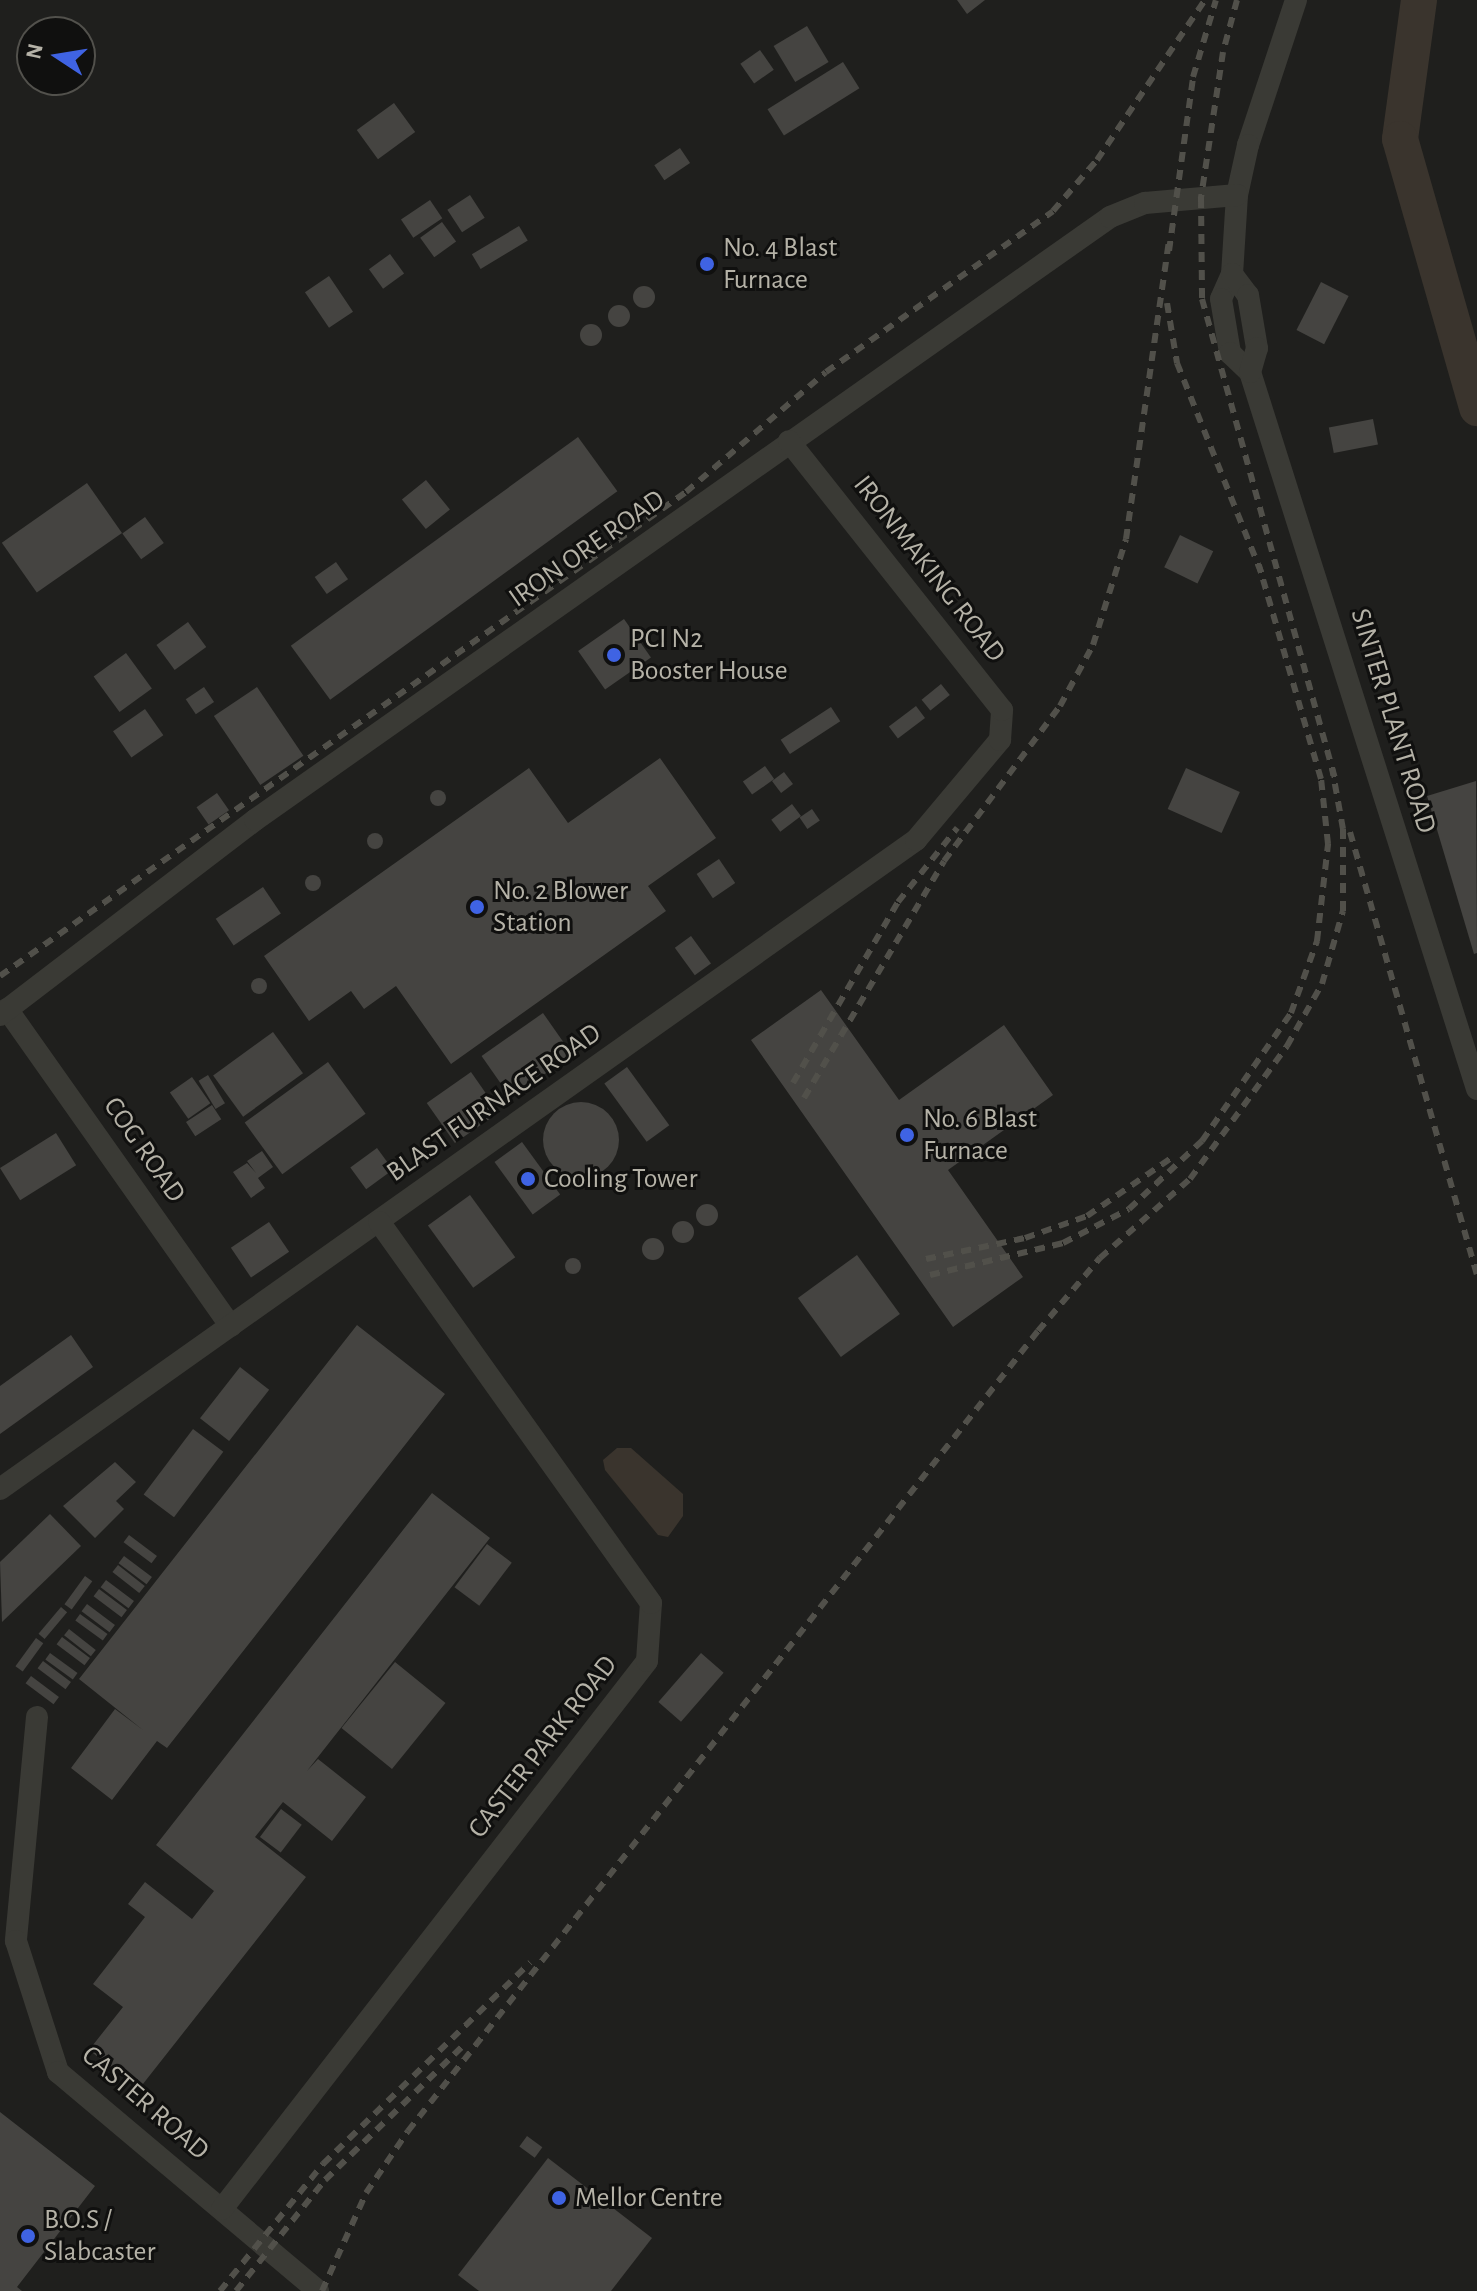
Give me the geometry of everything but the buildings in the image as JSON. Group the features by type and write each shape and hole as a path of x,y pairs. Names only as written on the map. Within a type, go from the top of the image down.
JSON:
{"street":[{"name":"SINTER PLANT ROAD","path":"1296,0 1270,68 1237,195 1232,274 1221,299 1230,353 1250,372 1477,1089"},
{"name":"IRON ORE ROAD","path":"4,1012 255,820 1110,217 1145,203 1237,195"},
{"name":"IRONMAKING ROAD","path":"789,441 1002,710 1000,740"},
{"name":"BLAST FURNACE ROAD","path":"0,1489 916,840 1000,740"},
{"name":"COG ROAD","path":"4,1012 231,1326"},
{"name":"CASTER PARK ROAD","path":"222,2209 647,1661 651,1603 379,1222"},
{"name":"CASTER ROAD","path":"37,1717 16,1941 58,2072 318,2291"}],"shaded area":[{"path":"0,0 1477,0 1477,2291 0,2291"},
{"path":"617,1448 631,1448 683,1494 683,1516 668,1537 658,1535 605,1470 603,1460"}],"waterway":[{"path":"1419,0 1400,139 1477,408"}],"railway":[{"path":"0,976 686,492 826,372 1053,211 1097,160 1205,0"},
{"path":"1169,251 1193,77 1216,0"},
{"path":"1237,0 1223,52 1201,198 1202,299 1335,778"},
{"path":"804,1098 944,861 1060,706 1093,645 1126,539 1169,240"},
{"path":"1167,303 1177,363 1262,574"},
{"path":"930,1275 1063,1243 1129,1209 1202,1141 1291,1013 1317,941 1328,844 1321,779 1259,565"},
{"path":"322,2291 366,2193 408,2131 1038,1331 1100,1258 1190,1179 1287,1046 1322,984 1343,911 1343,829 1332,768"},
{"path":"793,1083 898,902 957,828"},
{"path":"1350,832 1477,1274"},
{"path":"926,1259 1025,1238 1087,1216 1173,1157"},
{"path":"220,2291 323,2164 530,1963"},
{"path":"236,2291 325,2180 464,2045"}],"place":[{"name":"No. 4 Blast Furnace","path":"707,264"},
{"name":"PCI N2 Booster House","path":"614,655"},
{"name":"No. 2 Blower Station","path":"477,907"},
{"name":"No. 6 Blast Furnace","path":"907,1135"},
{"name":"Cooling Tower","path":"528,1179"},
{"name":"Mellor Centre","path":"559,2198"},
{"name":"B.O.S / Slabcaster","path":"28,2236"}]}
